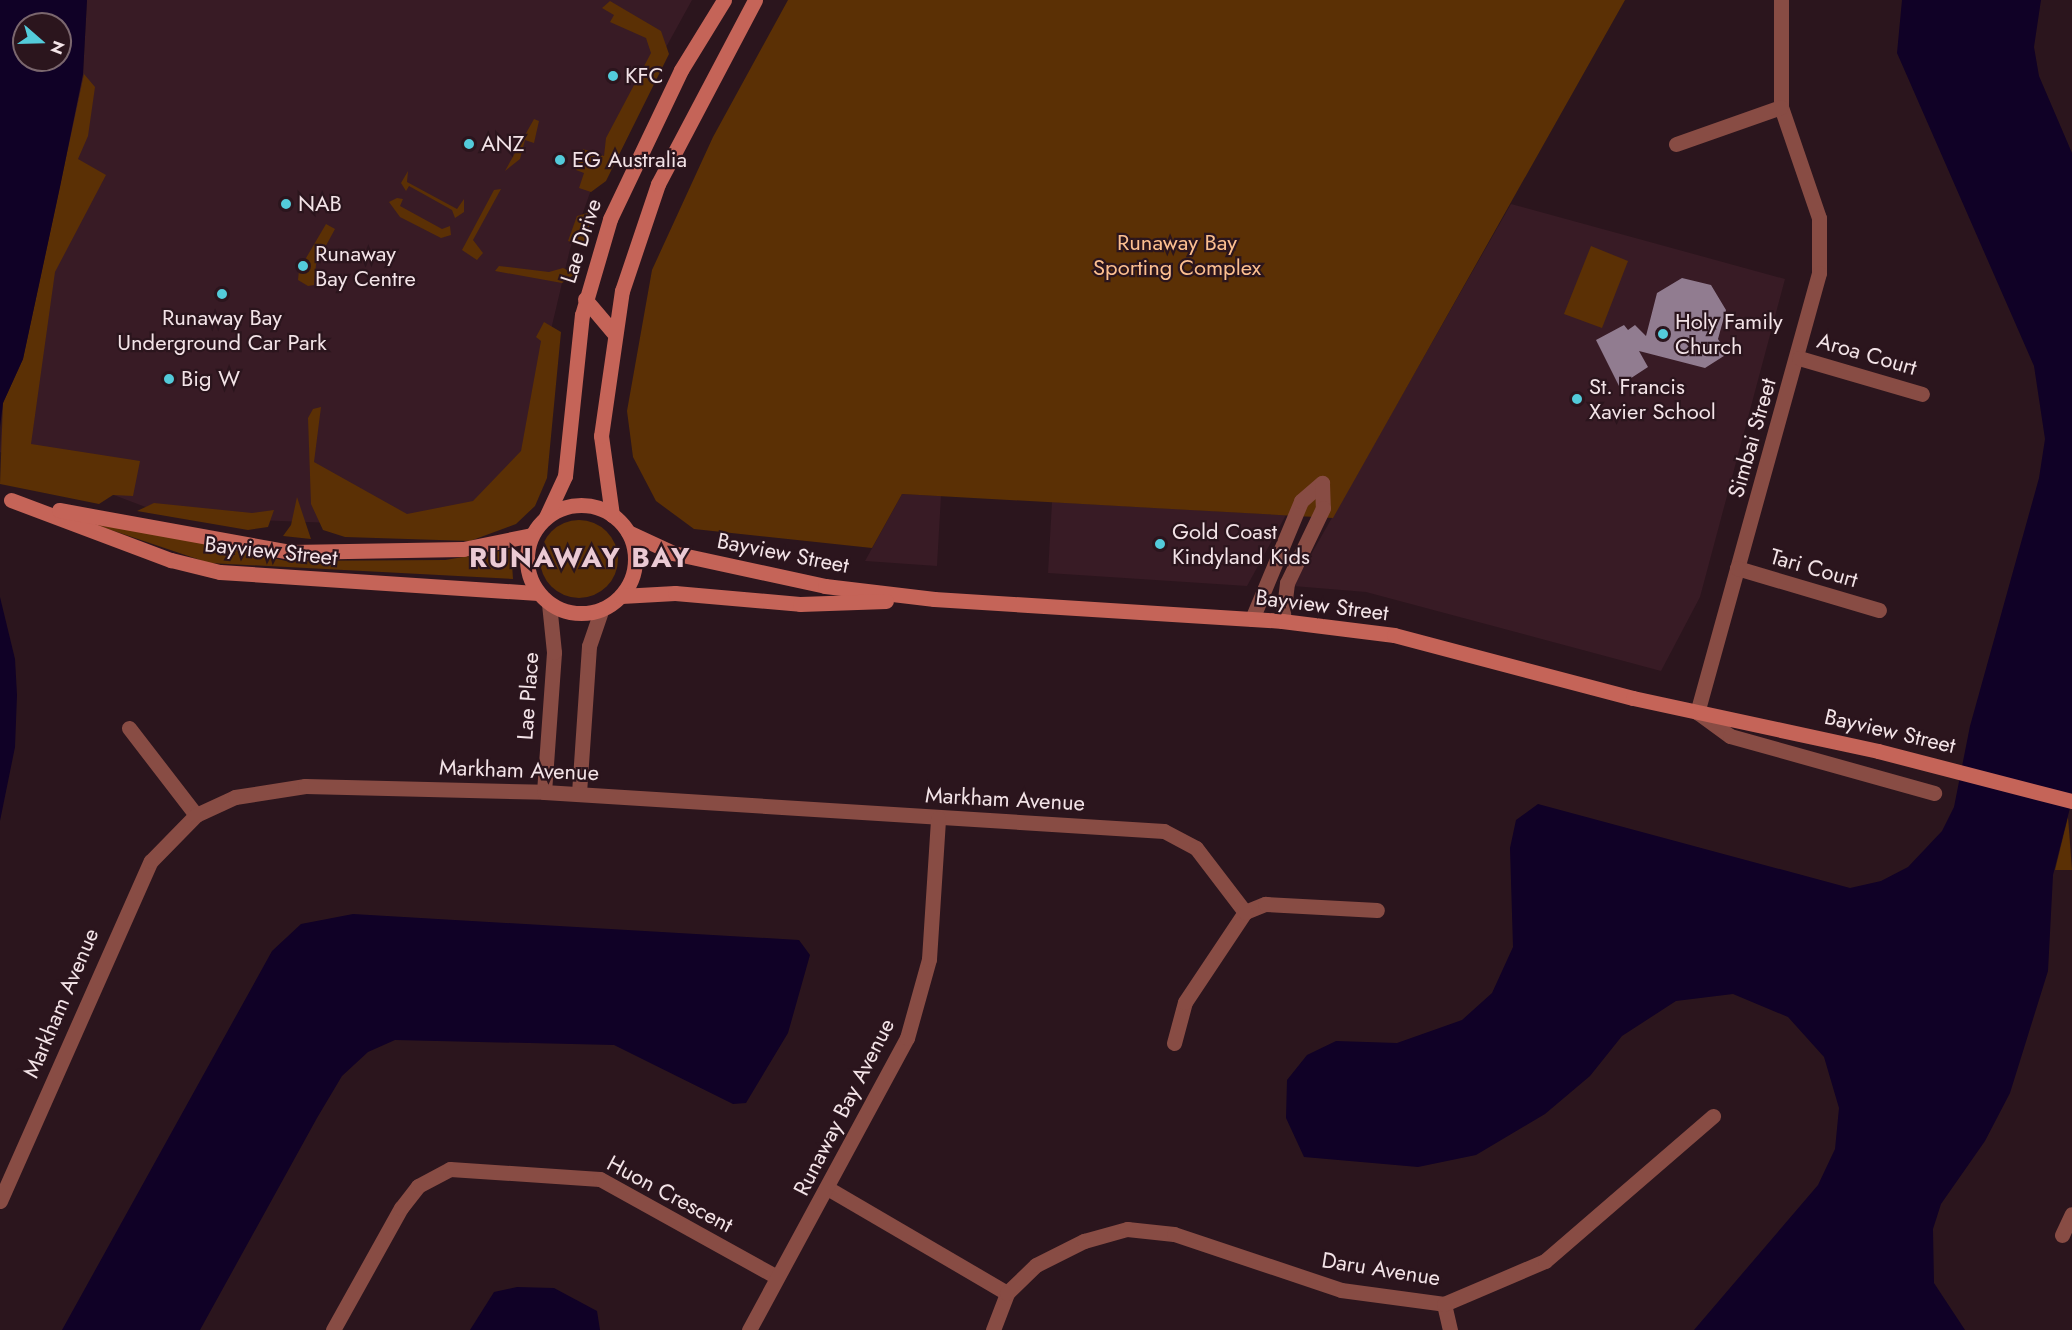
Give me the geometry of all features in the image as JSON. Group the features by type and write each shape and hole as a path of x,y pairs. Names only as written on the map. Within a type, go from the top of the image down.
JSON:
{"main road":[{"name":"Lae Drive","path":"546,517 569,456 585,299 624,185 681,70 723,0"},
{"path":"612,515 601,436 613,332 636,240 658,184 755,0"},
{"path":"585,299 613,332"},
{"name":"Bayview Street","path":"6,499 202,540 291,552 463,549 532,535"},
{"name":"Bayview Street","path":"6,499 171,560 220,572 538,593"},
{"path":"579,505 612,515 628,532 634,572 621,596 602,609 575,614 549,604 538,593 527,565 532,535 546,517 579,505"},
{"name":"Bayview Street","path":"628,532 661,549 768,577 934,599 1282,621 1394,635 1697,712 1947,767 2072,801"},
{"name":"Bayview Street","path":"621,596 675,593 800,604 934,599"}],"street":[{"name":"Simbai Street","path":"1697,712 1799,358 1819,273 1819,218 1781,107 1781,0"},
{"path":"1676,144 1781,107"},
{"name":"Aroa Court","path":"1799,358 1922,394"},
{"path":"1252,619 1305,495 1322,483 1323,508 1287,583 1282,621"},
{"name":"Tari Court","path":"1737,568 1879,610"},
{"name":"Lae Place","path":"544,792 554,652 549,604"},
{"path":"579,793 589,646 602,609"},
{"name":"Bayview Street","path":"1697,712 1730,736 1934,793"},
{"path":"129,728 196,815"},
{"name":"Markham Avenue","path":"0,1201 133,895 151,861 196,815 236,797 305,786 579,793 1164,831 1196,848 1245,912"},
{"name":"Runaway Bay Avenue","path":"748,1330 829,1189 890,1076 921,995 934,922 939,818"},
{"path":"1174,1043 1185,1002 1245,912 1265,904 1377,910"},
{"name":"Daru Avenue","path":"993,1330 1007,1293 1036,1265 1084,1241 1127,1229 1174,1234 1341,1290 1444,1304 1545,1261 1713,1116"},
{"name":"Huon Crescent","path":"333,1330 401,1208 418,1186 450,1169 600,1179 777,1277"},
{"path":"829,1189 1007,1293"},
{"path":"2062,1235 2072,1214"},
{"path":"1444,1304 1450,1330"}],"shaded area":[{"path":"0,0 87,0 83,74 60,187 23,359 3,403 0,427"},
{"name":"Runaway Bay Centre","path":"87,0 692,0 597,173 570,249 550,334 541,413 500,495 413,526 172,517 0,452 3,403 23,359 83,74"},
{"path":"1902,0 2041,0 2034,47 2039,76 2072,153 2072,800 2053,875 2048,971 2010,1093 1985,1141 1941,1204 1933,1229 1934,1283 1965,1330 1694,1330 1818,1185 1835,1149 1839,1108 1824,1057 1788,1017 1733,994 1676,1001 1622,1036 1590,1076 1545,1114 1476,1155 1418,1167 1304,1157 1286,1118 1287,1080 1307,1055 1336,1041 1397,1043 1462,1020 1492,993 1513,947 1510,848 1516,820 1538,804 1850,888 1881,881 1908,867 1942,831 1954,807 1970,726 2039,478 2045,439 2034,366 1897,53"},
{"name":"St. Francis Xavier School","path":"1511,204 1785,279 1700,597 1661,671 1366,592 1293,586"},
{"path":"902,494 941,496 937,566 865,561"},
{"name":"Gold Coast Kindyland Kids","path":"1052,502 1286,515 1247,586 1048,573"},
{"path":"0,597 15,659 17,695 15,747 0,821"},
{"path":"353,914 799,940 810,955 788,1033 746,1103 733,1104 614,1045 395,1040 368,1052 342,1076 200,1330 62,1330 272,951 301,924"},
{"path":"517,1287 554,1288 597,1311 600,1330 470,1330 494,1292"}],"green space":[{"name":"Runaway Bay Sporting Complex","path":"788,0 1625,0 1333,518 902,494 872,548 694,529 656,501 633,457 627,411 652,270 713,137"},
{"path":"610,1 661,31 669,54 606,181 591,192 579,188 584,173 576,170 583,149 604,156 606,138 651,53 646,38 610,22 614,15 602,8"},
{"path":"84,74 95,87 88,136 78,159 106,175 55,272 31,444 140,461 133,496 113,495 99,504 0,484 3,403 23,359"},
{"path":"534,119 539,121 534,143 525,140 520,159 505,171"},
{"path":"408,171 407,182 457,209 464,199 464,212 455,218 452,210 409,186 406,191 401,183"},
{"path":"501,189 473,240 483,253 477,260 462,250 494,190"},
{"path":"397,198 403,199 400,206 442,229 450,226 451,235 441,238 400,217 389,202"},
{"path":"594,211 583,246 568,241 577,216"},
{"path":"326,224 335,229 316,264 314,285 308,286 298,280 299,270"},
{"path":"1591,246 1628,261 1602,328 1564,314"},
{"path":"499,266 549,272 563,268 575,274 562,283 495,271"},
{"path":"544,322 561,332 547,478 535,506 516,524 470,541 345,537 323,530 311,504 308,418 313,409 321,407 314,462 407,514 473,501 521,451 541,341 536,337"},
{"path":"297,497 311,539 283,536 291,525"},
{"path":"154,503 252,513 274,510 268,527 248,530 137,511"},
{"path":"40,506 286,561 445,560 511,549 513,579 209,563"},
{"path":"579,520 594,523 606,532 615,544 618,559 615,574 606,586 594,595 579,598 564,595 552,586 543,574 540,559 543,544 552,532 564,523"},
{"path":"2068,817 2072,870 2055,870"}],"building":[{"name":"Holy Family Church","path":"1682,278 1711,285 1726,310 1718,339 1727,354 1705,368 1639,351 1648,367 1619,386 1596,340 1624,325 1628,330 1635,325 1646,336 1657,293"}],"place":[{"name":"KFC","path":"613,76"},
{"name":"ANZ","path":"469,144"},
{"name":"EG Australia","path":"560,160"},
{"name":"NAB","path":"286,204"},
{"name":"Runaway Bay Centre","path":"303,266"},
{"name":"Runaway Bay Underground Car Park","path":"222,294"},
{"name":"Holy Family Church","path":"1663,334"},
{"name":"Big W","path":"169,379"},
{"name":"St. Francis Xavier School","path":"1577,399"},
{"name":"Gold Coast Kindyland Kids","path":"1160,544"}],"district":[{"name":"RUNAWAY BAY","path":"580,558"}]}
